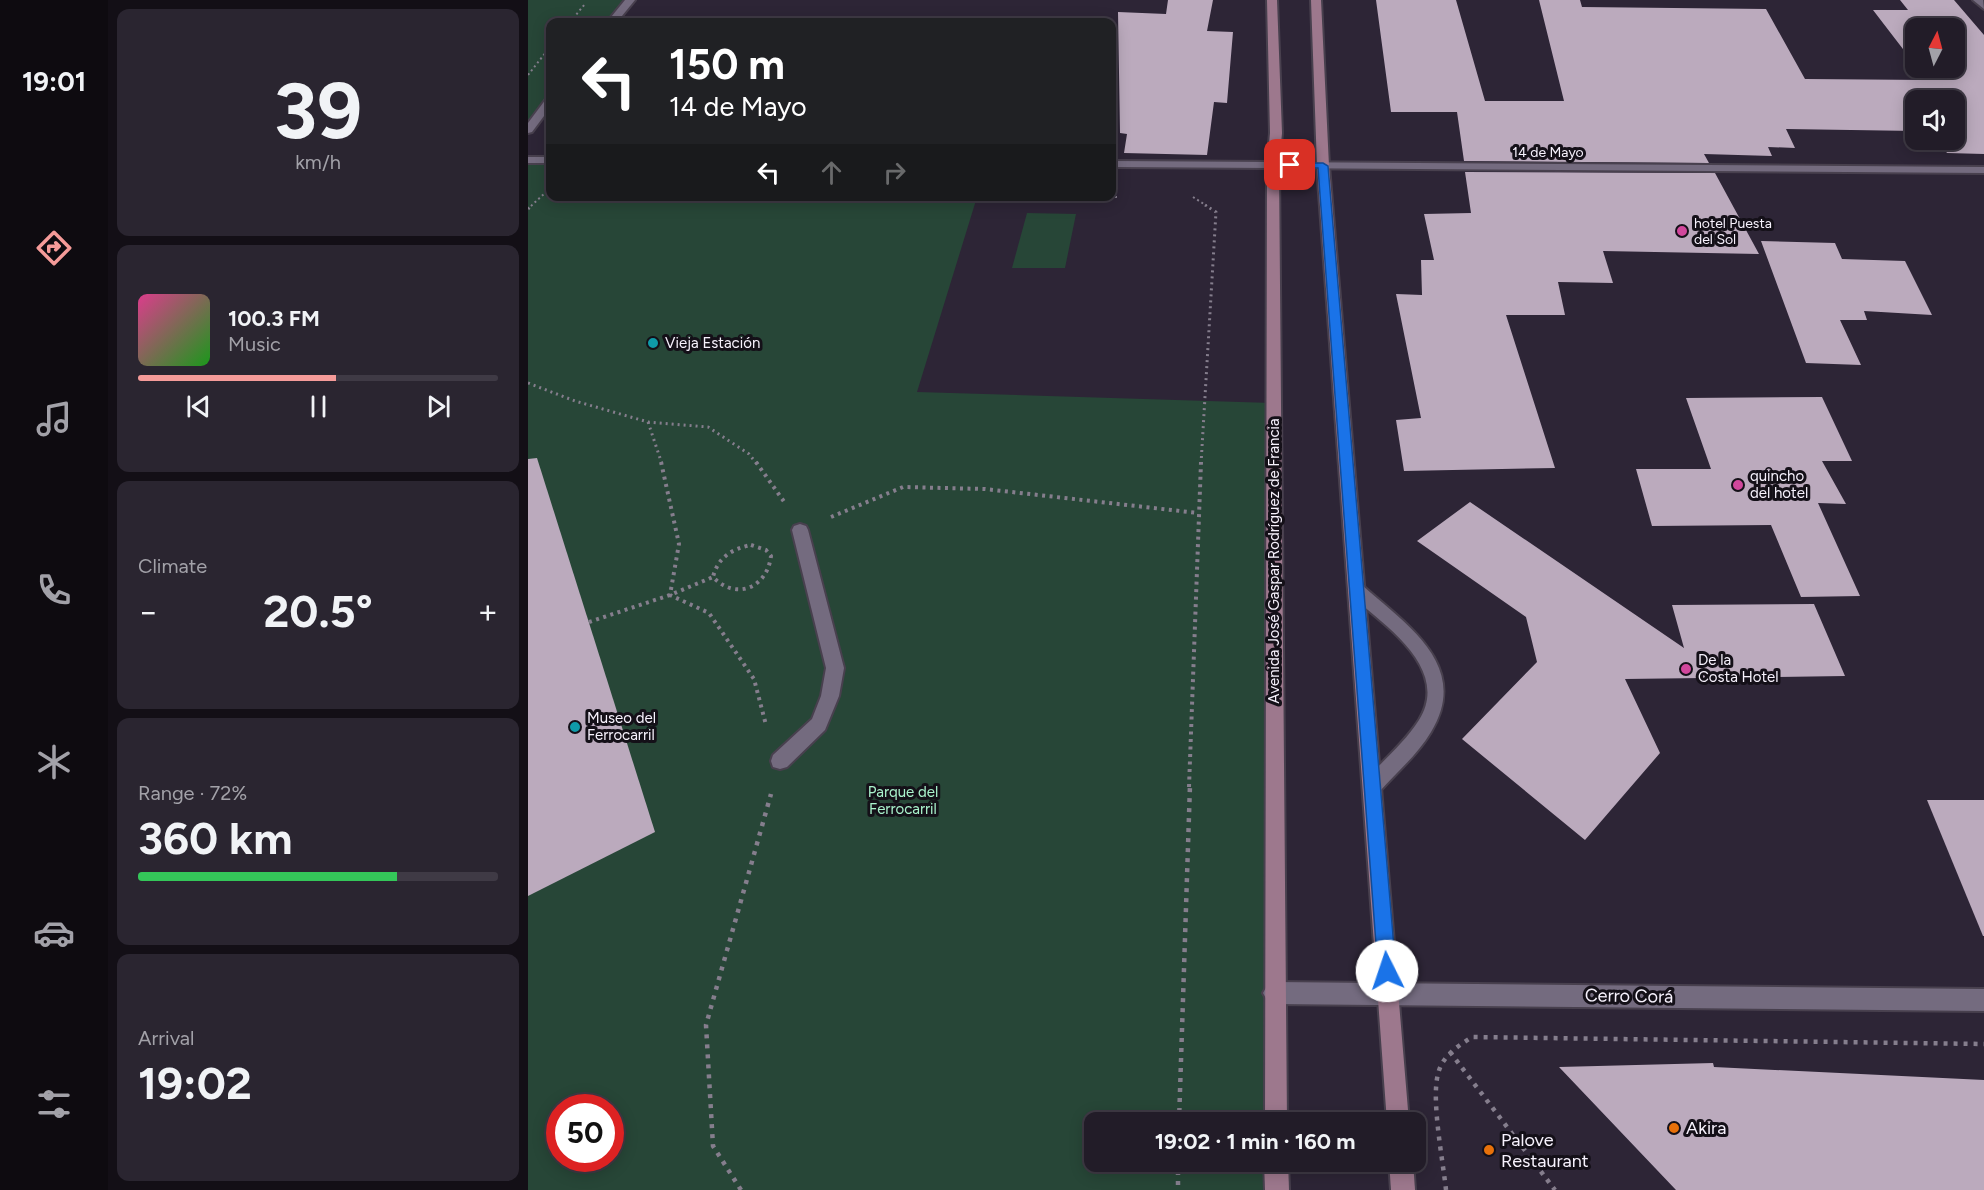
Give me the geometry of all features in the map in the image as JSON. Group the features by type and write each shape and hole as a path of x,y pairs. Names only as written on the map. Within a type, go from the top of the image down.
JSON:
{"main road":[{"name":"Avenida José Gaspar Rodríguez de Francia","path":"1272,0 1276,133 1273,165 1276,1112"},
{"path":"1316,0 1323,166 1397,1112"},
{"path":"1276,1172 1276,1190"},
{"path":"1402,1172 1403,1190"}],"street":[{"path":"615,18 630,0"},
{"path":"1978,0 1984,6"},
{"path":"528,130 546,106"},
{"path":"528,160 546,160"},
{"name":"14 de Mayo","path":"1116,164 1984,170"},
{"path":"780,761 819,724 830,696 835,668 800,530"},
{"path":"1357,591 1422,651 1436,676 1438,702 1426,726 1373,785"},
{"name":"Cerro Corá","path":"1274,993 1984,1000"}],"path":[{"path":"573,18 589,0"},
{"path":"528,75 546,52"},
{"path":"528,209 546,192"},
{"path":"1179,1112 1198,513 1216,212 1196,197"},
{"path":"528,383 575,401 648,422 708,427 749,454 774,485 800,530"},
{"path":"648,422 662,465 679,544 670,595"},
{"path":"766,550 800,530 903,487 985,489 1198,513"},
{"path":"589,622 670,595 713,577 718,562 732,550 751,545 766,550 771,556 769,572 754,585 733,590 724,588 713,577"},
{"path":"670,595 709,613 740,654 754,679 762,714 780,761 706,1025 713,1146 741,1190"},
{"path":"1446,1190 1438,1073 1450,1052 1472,1037 1984,1044"},
{"path":"1450,1052 1555,1190"},
{"path":"1178,1190 1179,1172"}],"green space":[{"path":"528,0 630,0 615,18 546,18 546,106 528,130"},
{"name":"Parque del Ferrocarril","path":"528,160 546,160 546,201 976,201 917,392 1274,403 1279,1112 1084,1112 1084,1172 1280,1172 1280,1190 528,1190"},
{"path":"1027,213 1076,214 1065,268 1012,268"}],"building":[{"path":"1168,0 1213,0 1207,31 1233,32 1227,103 1214,102 1207,155 1124,153 1127,134 1120,133 1118,12 1166,14"},
{"path":"1376,0 1456,0 1485,101 1564,101 1539,0 1580,0 1582,7 1766,9 1805,79 1965,78 1965,18 1905,18 1905,52 1873,10 1908,10 1900,0 1954,0 1984,35 1984,154 1947,153 1945,150 1965,150 1965,90 1905,90 1905,131 1786,129 1795,148 1768,147 1772,156 1704,154 1709,163 1464,161 1457,112 1391,112"},
{"path":"1465,172 1715,173 1759,254 1603,251 1613,283 1558,282 1565,315 1506,315 1555,468 1404,471 1396,420 1421,418 1396,294 1422,295 1421,260 1434,260 1424,214 1471,213"},
{"path":"1761,241 1835,243 1842,259 1905,261 1932,315 1864,311 1867,320 1840,320 1861,365 1806,363"},
{"path":"1822,397 1852,461 1822,461 1846,504 1818,503 1860,596 1801,597 1771,525 1652,526 1636,469 1711,469 1686,398"},
{"name":"Museo del Ferrocarril","path":"537,458 655,832 528,896 528,459"},
{"name":"De la Costa Hotel","path":"1470,502 1684,648 1672,605 1814,604 1845,676 1625,679 1660,753 1585,840 1462,739 1537,662 1526,617 1417,541"},
{"path":"1927,800 1984,800 1984,936 1983,936"},
{"path":"1713,1063 1714,1067 1984,1080 1984,1190 1676,1190 1559,1067"}],"place":[{"name":"hotel Puesta del Sol","path":"1682,231"},
{"name":"Vieja Estación","path":"653,343"},
{"name":"quincho del hotel","path":"1738,485"},
{"name":"De la Costa Hotel","path":"1686,669"},
{"name":"Museo del Ferrocarril","path":"575,727"},
{"name":"Akira","path":"1674,1128"},
{"name":"Palove Restaurant","path":"1489,1150"}],"route":[{"path":"1290,165 1323,166 1387,971"}]}
